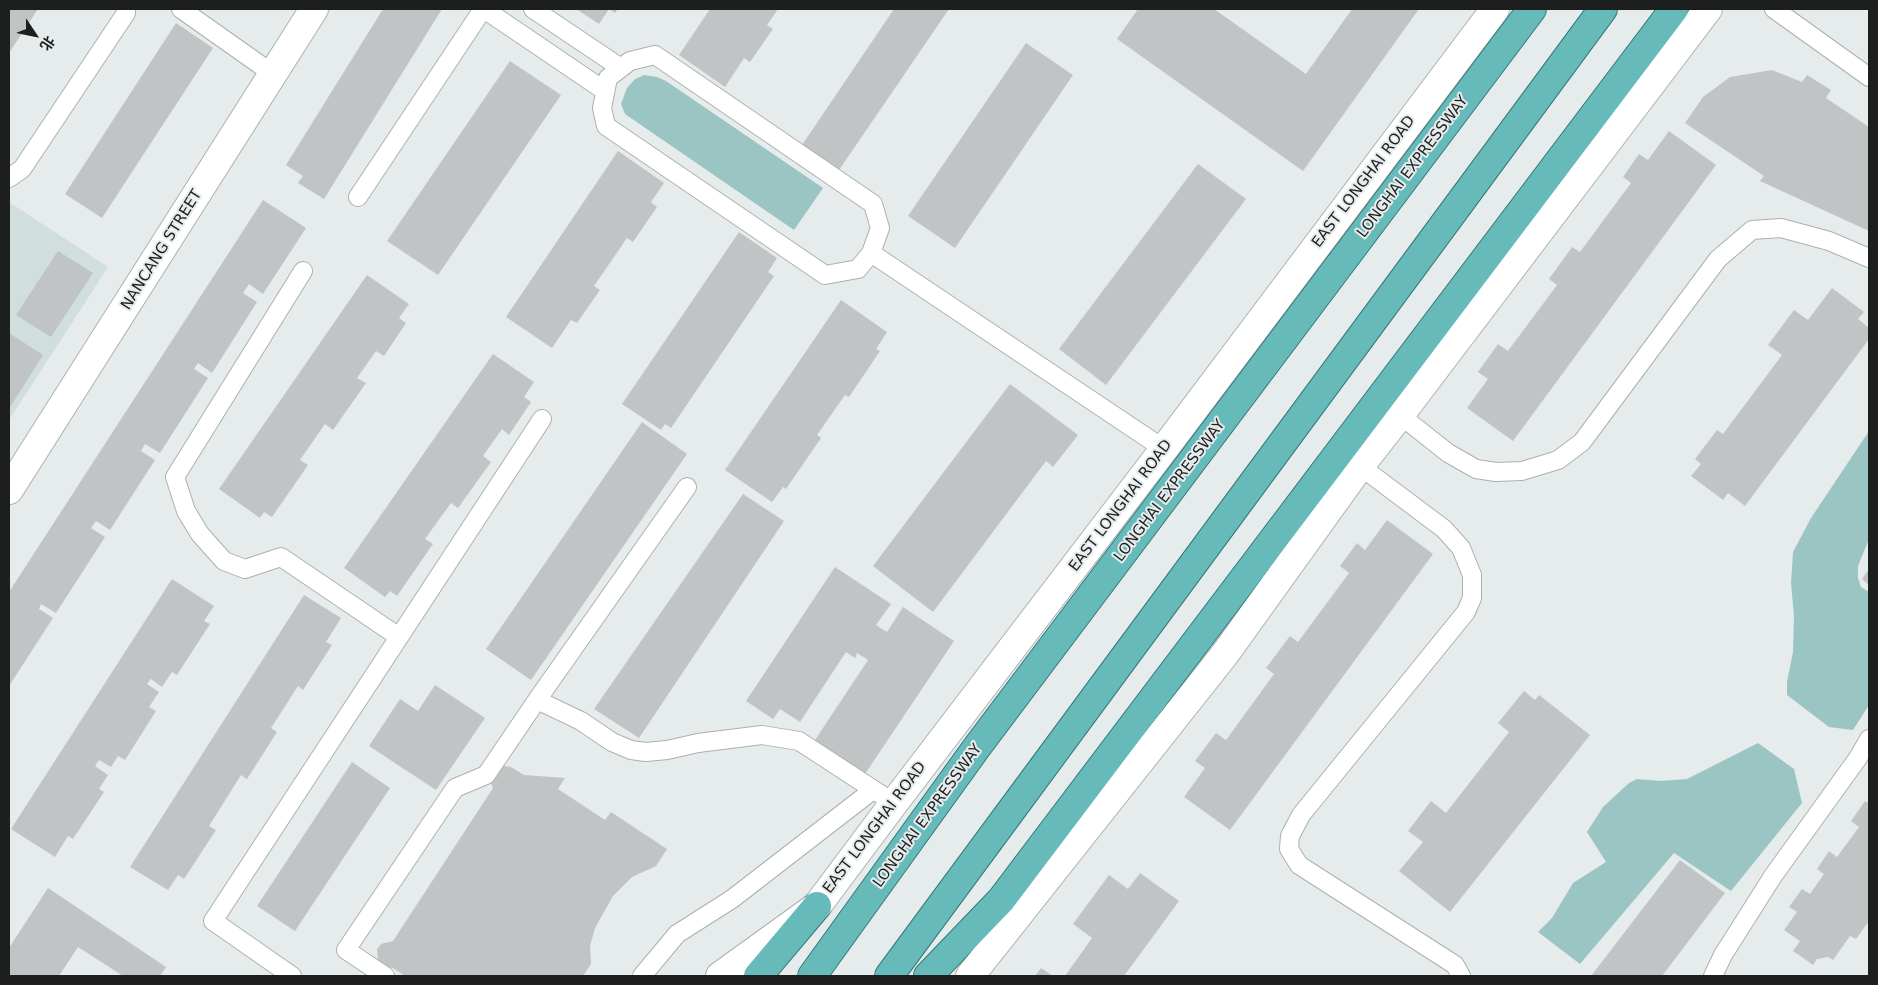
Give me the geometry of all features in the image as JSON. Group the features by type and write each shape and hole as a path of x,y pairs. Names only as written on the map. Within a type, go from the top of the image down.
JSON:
{"highway":[{"name":"LONGHAI EXPRESSWAY","path":"812,976 977,747 1532,9"},
{"path":"889,976 1604,9"},
{"path":"928,976 1001,900 1674,9"},
{"path":"758,976 817,906"}],"street":[{"name":"NANCANG STREET","path":"9,490 314,9"},
{"name":"EAST LONGHAI ROAD","path":"720,976 817,906 883,796 1164,449 1494,9"},
{"path":"970,976 1225,654 1360,466 1400,416 1708,9"}],"lane":[{"path":"9,178 22,169 126,13 126,9"},
{"path":"181,9 273,74"},
{"path":"358,197 483,9 605,90"},
{"path":"533,9 621,68"},
{"path":"1774,9 1869,77"},
{"path":"655,55 873,204 880,228 871,253 858,269 825,275 606,126 602,108 605,90 608,78 630,61 655,55"},
{"path":"1400,416 1448,452 1476,469 1496,472 1522,471 1558,460 1582,442 1718,259 1752,230 1781,228 1829,241 1869,258"},
{"path":"871,253 1164,449"},
{"path":"303,271 175,477 186,511 200,534 224,561 245,569 281,557 399,637"},
{"path":"292,976 213,921 542,419"},
{"path":"1360,466 1444,529 1461,548 1472,575 1472,598 1466,612 1301,815 1290,836 1289,848 1299,864 1455,965 1461,976"},
{"path":"385,976 346,950 456,788 486,775 686,487"},
{"path":"538,700 581,721 612,742 631,750 653,752 698,743 762,736 799,741 883,796 732,899 677,934 642,976"},
{"path":"1713,976 1723,955 1773,876 1858,758 1869,739"}],"shaded area":[{"path":"644,75 666,81 823,188 794,230 625,114 621,104 627,88 635,79"},
{"path":"9,202 108,267 9,420"},
{"path":"1869,431 1869,539 1858,566 1858,578 1861,587 1869,592 1869,705 1853,730 1829,727 1787,695 1787,682 1793,652 1794,616 1791,583 1793,552 1811,518"},
{"path":"1758,743 1794,769 1802,803 1731,891 1674,853 1580,964 1538,932 1552,918 1573,883 1606,862 1587,832 1603,807 1629,783 1637,779 1661,781 1687,779"}],"building":[{"path":"9,9 38,9 9,53"},
{"path":"383,9 442,9 324,199 298,183 303,176 286,165"},
{"path":"576,9 609,9 599,24"},
{"path":"609,9 618,9 615,13"},
{"path":"710,9 778,9 767,25 773,29 750,62 744,58 725,87 679,55"},
{"path":"894,9 949,9 839,170 802,145"},
{"path":"1138,9 1214,9 1306,74 1352,9 1419,9 1303,171 1117,39"},
{"path":"176,23 213,48 102,218 65,194"},
{"path":"1026,43 1073,75 955,248 908,216"},
{"path":"510,61 561,95 438,275 387,241"},
{"path":"1772,70 1802,82 1807,75 1831,90 1826,98 1869,127 1869,231 1760,181 1764,176 1685,123 1703,97 1730,77"},
{"path":"1669,131 1716,165 1513,441 1467,408 1488,379 1478,372 1498,344 1508,351 1557,285 1549,279 1572,247 1580,252 1631,183 1623,177 1639,154 1648,160"},
{"path":"618,151 664,183 651,202 657,207 633,242 627,238 594,286 600,290 577,323 571,320 552,348 506,317"},
{"path":"1198,164 1246,199 1106,385 1059,349"},
{"path":"263,200 306,228 263,294 249,284 243,293 257,302 212,373 198,363 194,369 208,378 160,453 145,444 141,451 155,460 110,530 96,521 91,528 105,537 56,613 41,604 39,609 53,618 9,686 9,592"},
{"path":"739,232 777,258 768,272 774,276 671,428 665,424 661,430 622,404"},
{"path":"58,251 93,273 51,337 16,315"},
{"path":"367,275 409,304 399,318 406,323 384,356 376,351 357,378 366,383 333,430 325,424 300,460 308,465 272,517 264,512 260,518 219,489"},
{"path":"1832,288 1864,312 1858,319 1869,328 1869,339 1745,506 1728,493 1723,500 1691,476 1701,464 1695,459 1717,430 1723,434 1782,355 1768,345 1794,310 1808,320"},
{"path":"841,300 887,332 876,349 880,351 849,397 845,395 817,435 821,438 786,489 783,487 772,502 725,470"},
{"path":"9,333 43,355 9,409"},
{"path":"493,354 534,382 524,397 531,402 509,435 502,429 483,456 491,462 458,508 451,503 425,539 433,544 397,596 390,591 385,597 344,568"},
{"path":"1010,384 1078,435 1053,467 1046,461 933,612 873,566"},
{"path":"642,422 687,454 531,680 486,649"},
{"path":"743,494 784,521 639,738 594,709"},
{"path":"1387,520 1433,554 1230,830 1184,797 1205,768 1195,761 1216,733 1226,740 1274,674 1266,668 1290,636 1298,642 1349,573 1340,566 1357,543 1365,550"},
{"path":"835,567 891,604 876,625 887,632 903,607 954,641 865,774 815,740 868,660 857,653 855,658 846,652 800,722 780,709 773,719 746,701"},
{"path":"1869,569 1869,585 1862,579"},
{"path":"172,579 214,606 204,621 210,624 177,675 172,672 162,687 151,679 147,684 159,692 149,707 156,711 125,760 118,756 111,767 99,760 95,766 108,775 99,789 104,792 73,839 68,836 55,857 11,829"},
{"path":"304,595 341,618 326,642 332,645 303,690 298,686 271,728 277,732 247,779 241,775 209,826 216,830 184,879 178,875 168,890 130,867"},
{"path":"435,685 485,718 436,790 369,746 400,699 418,711"},
{"path":"1524,691 1535,700 1539,695 1590,735 1450,912 1399,871 1423,842 1408,831 1431,801 1446,813 1509,732 1498,723"},
{"path":"352,762 390,788 295,931 257,906"},
{"path":"499,767 511,767 524,775 565,778 558,789 605,820 611,812 667,849 656,866 632,877 613,896 595,928 590,946 591,964 583,976 405,976 393,968 383,967 378,962 377,949 381,944 393,941 493,788 491,777"},
{"path":"1865,801 1869,803 1869,921 1856,939 1850,936 1833,960 1828,957 1817,959 1813,965 1793,951 1800,941 1784,930 1797,912 1789,907 1802,889 1810,894 1824,874 1817,869 1829,851 1837,857 1859,827 1851,821"},
{"path":"1680,860 1725,893 1662,976 1591,976"},
{"path":"1140,873 1179,901 1124,976 1065,976 1092,938 1073,924 1109,875 1128,889"},
{"path":"48,888 166,967 160,976 123,976 78,947 59,976 9,976 9,948"},
{"path":"1041,968 1053,976 1035,976"}]}
